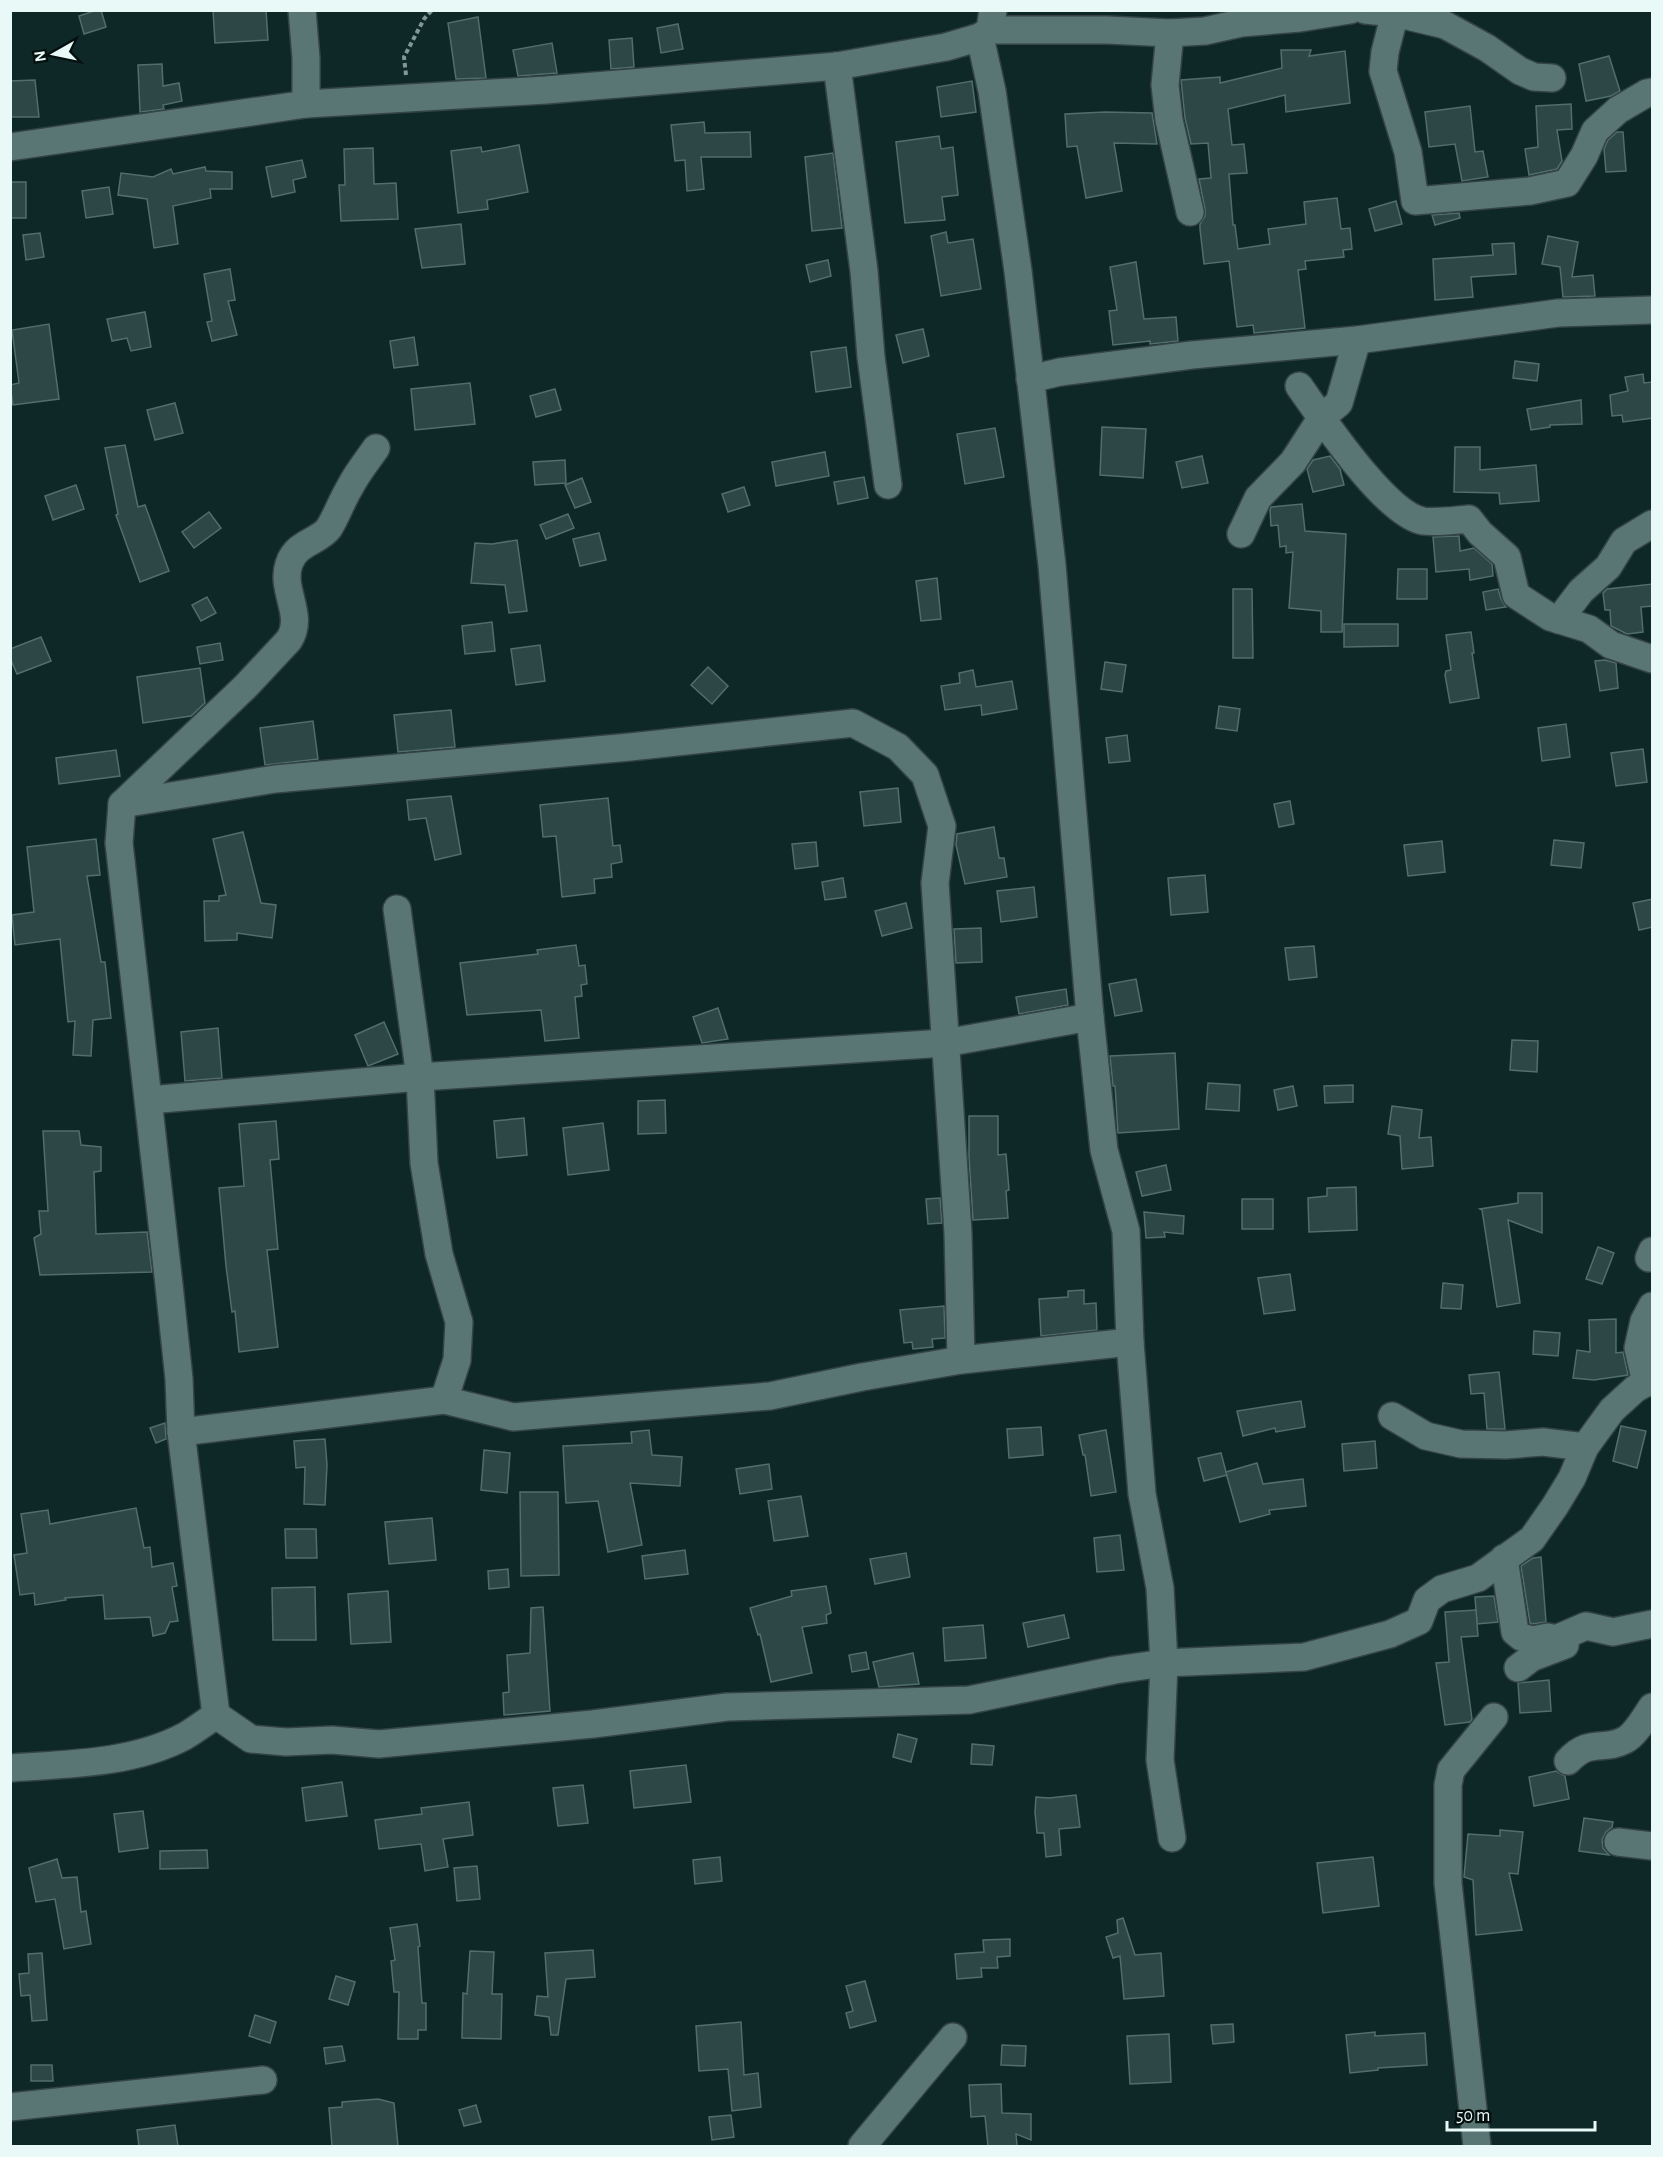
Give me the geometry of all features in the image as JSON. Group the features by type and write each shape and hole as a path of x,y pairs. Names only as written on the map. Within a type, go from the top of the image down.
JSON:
{"street":[{"path":"302,10 306,58 306,104"},
{"path":"10,147 306,104 557,90 837,66 946,47 988,26 1170,33 1205,31 1240,23 1300,18 1350,10"},
{"path":"1365,10 1395,13 1445,25 1488,48 1520,71 1534,77 1552,78"},
{"path":"1395,13 1385,52 1383,71 1408,152 1415,201 1530,191 1567,183 1584,156 1595,131 1618,110 1647,93 1653,92"},
{"path":"988,26 992,91 1025,327 1052,565 1090,1017 1104,1150 1126,1232 1142,1494 1160,1588 1164,1663 1160,1760 1172,1838"},
{"path":"1170,33 1165,85 1169,120 1190,212"},
{"path":"837,66 864,271 871,357 888,485"},
{"path":"1030,379 1060,372 1192,355 1357,340 1558,313 1653,310"},
{"path":"1241,534 1258,498 1293,462 1322,417 1339,403 1357,340"},
{"path":"1299,386 1356,464 1385,495 1408,515 1423,521 1469,519 1480,533 1507,557 1516,595 1550,617 1589,629 1611,645 1653,659"},
{"path":"376,448 351,485 328,530 294,553 289,564 287,574 296,617 294,632 289,640 246,686 122,804 119,843 178,1367 181,1432 216,1715 251,1739 286,1742 332,1740 379,1744 593,1724 727,1707 969,1700 1115,1670 1164,1663 1304,1657 1390,1634 1419,1622 1427,1600 1442,1589 1478,1578 1532,1539 1572,1478 1585,1447 1612,1410 1635,1389 1649,1381 1638,1348 1644,1321 1653,1306"},
{"path":"1559,620 1581,591 1608,567 1624,541 1653,524"},
{"path":"122,804 275,779 630,747 853,723 898,747 925,775 942,826 936,883 958,1233 961,1360"},
{"path":"397,909 420,1077 424,1163 439,1254 459,1322 457,1360 444,1400"},
{"path":"149,1100 420,1077 945,1043 1090,1017"},
{"path":"181,1432 444,1400 513,1417 770,1396 961,1360 1131,1342"},
{"path":"1392,1416 1426,1436 1461,1444 1506,1445 1544,1442 1585,1447"},
{"path":"1504,1558 1515,1632 1521,1637 1533,1640 1548,1637 1556,1639 1586,1626 1613,1632 1653,1624"},
{"path":"1518,1668 1531,1658 1564,1646 1592,1619 1610,1613 1630,1611 1642,1606 1653,1606"},
{"path":"1568,1761 1584,1747 1613,1744 1624,1740 1653,1707"},
{"path":"10,1768 115,1758 157,1748 184,1736 216,1715"},
{"path":"1477,2146 1448,1883 1448,1785 1451,1770 1494,1717"},
{"path":"1618,1842 1653,1846"},
{"path":"862,2146 952,2037"},
{"path":"10,2107 263,2080"}],"path":[{"path":"409,100 404,57 424,19 432,10"}],"building":[{"path":"101,10 106,27 84,34 79,16"},
{"path":"213,10 266,10 268,40 215,43"},
{"path":"478,17 486,78 456,79 448,23"},
{"path":"678,24 683,49 661,53 657,28"},
{"path":"632,38 634,67 611,69 609,40"},
{"path":"552,43 557,73 518,76 513,50"},
{"path":"1281,50 1311,50 1309,56 1345,51 1350,103 1286,112 1285,95 1228,109 1232,145 1244,144 1247,173 1229,174 1233,225 1235,225 1238,249 1270,244 1268,229 1306,224 1304,202 1337,198 1341,229 1350,228 1352,249 1343,250 1344,257 1305,261 1306,269 1298,270 1305,328 1254,333 1253,325 1237,327 1229,261 1204,264 1200,224 1205,216 1205,209 1199,179 1211,178 1208,143 1191,144 1185,118 1181,80 1220,77 1220,83 1282,68"},
{"path":"1609,56 1620,91 1611,96 1586,101 1579,64"},
{"path":"162,64 163,86 179,83 182,101 163,105 164,109 140,112 138,65"},
{"path":"35,80 39,117 10,117 10,81"},
{"path":"972,81 976,112 941,117 937,87"},
{"path":"1571,104 1572,129 1557,130 1562,161 1557,169 1529,175 1525,149 1538,147 1536,106"},
{"path":"1470,106 1475,152 1483,151 1488,177 1462,181 1455,144 1429,147 1425,112"},
{"path":"1152,113 1157,144 1114,143 1122,191 1086,198 1077,146 1067,147 1065,114"},
{"path":"704,122 705,133 750,132 751,157 701,157 704,189 687,191 685,160 675,161 671,125"},
{"path":"1617,132 1623,132 1626,171 1606,172 1604,149 1608,140"},
{"path":"939,136 941,149 953,147 958,195 942,197 945,220 905,223 896,142"},
{"path":"519,145 528,192 487,200 488,209 458,213 451,151 481,147 482,152"},
{"path":"373,148 374,184 396,183 398,219 341,221 339,185 345,185 344,149"},
{"path":"833,153 842,228 812,231 805,157"},
{"path":"302,160 306,177 293,180 295,192 272,197 266,167"},
{"path":"205,167 206,171 232,172 232,189 210,189 211,198 173,206 178,244 154,248 147,199 118,195 121,173 153,177 171,169 173,174"},
{"path":"10,182 26,182 26,218 10,218"},
{"path":"109,187 113,214 86,218 82,191"},
{"path":"1396,201 1402,224 1375,231 1369,209"},
{"path":"1459,213 1460,218 1435,225 1432,215"},
{"path":"461,224 465,264 422,268 415,229"},
{"path":"946,232 948,243 973,239 981,289 941,296 931,236"},
{"path":"40,233 44,257 26,260 23,235"},
{"path":"1548,236 1578,242 1572,277 1593,275 1595,296 1563,297 1560,267 1542,264"},
{"path":"1514,243 1516,274 1471,277 1473,297 1435,300 1433,259 1493,255 1492,244"},
{"path":"828,260 831,276 810,282 806,265"},
{"path":"1136,262 1144,319 1176,317 1178,341 1113,345 1109,311 1117,310 1110,267"},
{"path":"230,269 235,300 228,301 237,335 212,341 207,322 212,321 204,274"},
{"path":"145,312 151,347 131,351 127,338 112,341 107,319"},
{"path":"49,324 59,399 13,405 10,385 19,383 12,330"},
{"path":"923,329 929,356 903,363 896,335"},
{"path":"414,337 418,365 394,368 390,341"},
{"path":"846,347 851,387 816,392 811,352"},
{"path":"1515,361 1539,364 1537,381 1513,378"},
{"path":"1643,374 1644,383 1653,382 1653,418 1623,422 1622,415 1612,416 1610,395 1628,391 1625,377"},
{"path":"470,383 475,424 415,430 411,389"},
{"path":"555,389 561,410 536,417 530,396"},
{"path":"1581,400 1582,424 1550,425 1550,427 1531,430 1527,409"},
{"path":"175,403 183,433 155,440 147,410"},
{"path":"1102,427 1146,429 1143,478 1100,475"},
{"path":"995,428 1004,477 965,484 957,434"},
{"path":"125,445 138,507 145,505 169,571 140,582 116,515 118,514 105,448"},
{"path":"1455,447 1480,447 1480,470 1536,465 1539,501 1500,504 1499,493 1454,492"},
{"path":"825,452 829,476 776,486 772,462"},
{"path":"1202,456 1208,483 1182,488 1176,462"},
{"path":"1330,456 1340,469 1344,485 1313,492 1307,469 1313,460"},
{"path":"565,460 566,483 535,485 533,462"},
{"path":"864,477 868,498 838,504 834,482"},
{"path":"582,478 591,502 575,508 565,485"},
{"path":"76,485 84,509 53,520 45,496"},
{"path":"744,487 750,505 728,512 722,494"},
{"path":"1302,504 1305,531 1346,534 1342,632 1321,632 1321,611 1289,608 1293,552 1286,553 1286,546 1280,547 1278,525 1271,526 1270,510 1271,507"},
{"path":"209,512 221,528 194,548 182,532"},
{"path":"568,514 574,528 546,539 540,525"},
{"path":"599,533 606,560 580,566 573,539"},
{"path":"1459,536 1460,551 1474,548 1492,564 1493,576 1470,580 1469,569 1436,572 1433,537"},
{"path":"517,540 527,611 509,613 505,585 471,583 475,543 492,544"},
{"path":"1398,569 1427,569 1427,599 1397,599"},
{"path":"937,578 941,619 921,621 916,581"},
{"path":"1653,584 1653,606 1641,607 1643,632 1627,634 1611,626 1610,610 1605,610 1603,593 1607,589"},
{"path":"1233,589 1252,589 1253,658 1233,658"},
{"path":"1498,589 1506,607 1486,610 1483,592"},
{"path":"207,597 216,613 201,621 192,605"},
{"path":"492,622 495,651 465,654 462,626"},
{"path":"1344,624 1398,624 1398,646 1344,647"},
{"path":"1471,632 1479,698 1450,703 1445,675 1446,671 1451,670 1446,635"},
{"path":"41,637 51,661 17,674 10,658 10,649"},
{"path":"220,643 223,660 200,664 197,647"},
{"path":"540,645 545,681 516,685 511,649"},
{"path":"1605,660 1616,663 1618,688 1600,691 1595,661"},
{"path":"1105,662 1126,665 1122,692 1101,689"},
{"path":"708,667 728,686 712,704 691,685"},
{"path":"200,668 205,703 191,716 143,723 137,677"},
{"path":"973,670 976,687 1012,681 1017,709 982,715 981,705 945,710 941,686 960,683 959,673"},
{"path":"1219,706 1240,709 1237,731 1216,728"},
{"path":"451,710 455,747 398,752 394,715"},
{"path":"313,721 318,759 265,765 260,728"},
{"path":"1566,724 1570,757 1542,761 1538,728"},
{"path":"1127,735 1130,761 1109,763 1106,738"},
{"path":"1643,749 1647,782 1616,786 1611,753"},
{"path":"116,750 120,776 59,784 56,758"},
{"path":"898,788 901,822 864,826 860,792"},
{"path":"451,796 461,854 435,860 426,818 409,820 407,800"},
{"path":"608,798 613,846 620,845 622,862 611,864 612,877 594,879 595,893 562,897 556,836 543,837 540,805"},
{"path":"1290,801 1294,824 1279,827 1274,804"},
{"path":"994,827 999,858 1004,858 1007,877 965,884 956,845 957,834"},
{"path":"243,832 261,903 276,905 272,938 237,933 237,940 205,941 204,901 219,901 219,896 226,895 213,839"},
{"path":"96,839 100,875 87,876 101,962 105,962 111,1018 93,1020 91,1056 73,1055 75,1021 68,1022 60,939 15,945 12,915 34,912 27,847"},
{"path":"1554,840 1584,843 1581,868 1551,865"},
{"path":"1442,841 1445,872 1408,876 1404,845"},
{"path":"816,842 818,866 795,869 792,844"},
{"path":"1205,875 1208,912 1171,915 1168,878"},
{"path":"843,878 846,897 825,900 822,882"},
{"path":"1034,887 1037,917 1001,922 997,891"},
{"path":"1653,899 1653,927 1639,930 1633,903"},
{"path":"906,903 912,928 882,936 875,911"},
{"path":"981,928 982,962 956,963 954,929"},
{"path":"576,945 579,966 585,965 587,984 581,985 582,996 575,997 579,1038 545,1041 541,1010 467,1015 460,963 538,954 537,950"},
{"path":"1314,946 1317,977 1289,980 1285,948"},
{"path":"1136,979 1142,1011 1115,1016 1109,984"},
{"path":"1066,989 1068,1005 1019,1014 1016,997"},
{"path":"718,1008 728,1039 702,1043 693,1017"},
{"path":"384,1022 398,1054 368,1066 355,1035"},
{"path":"218,1028 222,1078 185,1081 181,1032"},
{"path":"1512,1040 1538,1041 1537,1072 1510,1070"},
{"path":"1175,1053 1179,1129 1118,1133 1115,1086 1113,1086 1110,1056"},
{"path":"1208,1083 1240,1085 1239,1111 1206,1109"},
{"path":"1353,1085 1353,1102 1325,1103 1324,1086"},
{"path":"1293,1086 1297,1106 1278,1110 1274,1090"},
{"path":"665,1100 666,1133 638,1134 638,1101"},
{"path":"1392,1106 1422,1110 1419,1138 1431,1137 1433,1166 1402,1169 1400,1136 1388,1134"},
{"path":"969,1116 998,1116 998,1155 1006,1154 1009,1190 1006,1191 1008,1218 973,1220"},
{"path":"524,1118 527,1155 497,1158 494,1121"},
{"path":"276,1121 279,1159 270,1160 278,1249 267,1250 278,1347 239,1352 235,1311 232,1312 226,1266 219,1188 244,1186 239,1124"},
{"path":"603,1123 609,1170 568,1175 563,1128"},
{"path":"43,1131 79,1131 81,1145 101,1147 101,1171 94,1172 96,1234 147,1232 152,1272 40,1275 34,1238 41,1234 39,1211 48,1211"},
{"path":"1166,1165 1171,1190 1142,1196 1136,1172"},
{"path":"1356,1187 1357,1230 1309,1232 1308,1198 1327,1196 1327,1188"},
{"path":"1518,1193 1542,1193 1542,1233 1508,1220 1520,1303 1497,1307 1480,1209 1518,1203"},
{"path":"940,1198 942,1223 928,1224 926,1199"},
{"path":"1242,1199 1273,1199 1273,1229 1242,1229"},
{"path":"1144,1212 1184,1216 1183,1234 1164,1232 1165,1237 1146,1238"},
{"path":"1598,1247 1614,1253 1602,1284 1586,1279"},
{"path":"1290,1274 1295,1310 1264,1314 1258,1278"},
{"path":"1443,1283 1463,1285 1461,1309 1441,1308"},
{"path":"1084,1290 1084,1304 1096,1303 1097,1330 1041,1336 1039,1299 1068,1297 1068,1291"},
{"path":"944,1306 945,1338 932,1339 933,1347 913,1349 912,1342 904,1343 900,1310"},
{"path":"1616,1319 1616,1353 1623,1352 1628,1375 1594,1380 1573,1378 1577,1350 1590,1352 1589,1320"},
{"path":"1534,1331 1560,1333 1558,1356 1533,1354"},
{"path":"1499,1372 1505,1429 1487,1429 1484,1393 1471,1394 1469,1375"},
{"path":"1301,1401 1305,1427 1276,1432 1275,1428 1243,1436 1237,1411"},
{"path":"165,1423 166,1439 156,1443 150,1428"},
{"path":"1621,1426 1646,1431 1637,1468 1613,1461"},
{"path":"1041,1427 1043,1455 1009,1458 1007,1429"},
{"path":"649,1430 652,1455 682,1457 680,1486 630,1483 642,1545 608,1552 598,1501 566,1503 563,1446 632,1443 631,1432"},
{"path":"1106,1430 1116,1492 1091,1496 1085,1455 1083,1455 1079,1435"},
{"path":"325,1439 327,1465 325,1505 304,1504 305,1467 296,1468 294,1441"},
{"path":"1375,1441 1377,1468 1344,1471 1342,1444"},
{"path":"484,1450 510,1453 507,1493 481,1490"},
{"path":"1221,1453 1226,1472 1257,1463 1263,1484 1303,1479 1306,1506 1269,1510 1270,1514 1240,1522 1227,1475 1204,1481 1198,1458"},
{"path":"769,1464 772,1489 740,1494 736,1469"},
{"path":"520,1492 558,1492 559,1575 521,1576"},
{"path":"801,1496 808,1536 774,1541 768,1501"},
{"path":"136,1508 144,1548 150,1547 152,1567 173,1563 177,1586 172,1587 178,1621 170,1622 165,1633 153,1636 150,1617 105,1619 103,1595 65,1598 66,1600 35,1605 34,1593 20,1595 14,1555 27,1553 21,1514 48,1510 50,1524"},
{"path":"432,1518 436,1560 389,1564 385,1522"},
{"path":"285,1529 316,1529 317,1558 286,1558"},
{"path":"1120,1535 1124,1570 1097,1572 1094,1538"},
{"path":"685,1550 688,1574 645,1579 642,1556"},
{"path":"906,1553 910,1577 875,1584 870,1559"},
{"path":"1541,1557 1546,1622 1532,1624 1521,1566 1533,1558"},
{"path":"508,1569 509,1587 489,1589 488,1571"},
{"path":"826,1586 831,1613 826,1615 827,1623 802,1627 812,1673 771,1682 760,1634 758,1635 750,1608 792,1596 791,1591"},
{"path":"315,1587 316,1640 273,1640 272,1588"},
{"path":"388,1591 391,1642 351,1644 348,1594"},
{"path":"1494,1596 1498,1622 1477,1624 1475,1597"},
{"path":"543,1607 550,1711 504,1715 503,1693 509,1692 507,1655 530,1653 531,1608"},
{"path":"1476,1610 1478,1636 1461,1637 1472,1719 1470,1722 1445,1725 1436,1663 1449,1662 1445,1612"},
{"path":"1064,1615 1069,1638 1028,1647 1023,1623"},
{"path":"983,1625 986,1658 945,1661 943,1628"},
{"path":"866,1652 869,1669 852,1672 849,1655"},
{"path":"913,1653 919,1684 879,1687 873,1662"},
{"path":"1549,1680 1551,1711 1520,1713 1518,1683"},
{"path":"898,1734 917,1739 911,1762 893,1757"},
{"path":"972,1744 994,1746 992,1765 971,1764"},
{"path":"686,1765 691,1802 634,1808 630,1771"},
{"path":"1556,1771 1565,1776 1569,1799 1534,1806 1529,1777"},
{"path":"342,1782 347,1816 306,1821 302,1788"},
{"path":"583,1785 588,1823 558,1826 553,1788"},
{"path":"1076,1795 1080,1827 1059,1829 1061,1855 1046,1857 1044,1833 1037,1833 1036,1797"},
{"path":"469,1802 473,1835 443,1839 448,1867 425,1871 421,1844 379,1849 375,1820 422,1814 421,1808"},
{"path":"143,1811 148,1848 119,1852 114,1814"},
{"path":"1584,1818 1613,1822 1602,1840 1603,1848 1609,1855 1579,1851"},
{"path":"1500,1830 1523,1832 1518,1874 1509,1873 1522,1930 1476,1935 1473,1880 1464,1877 1468,1834 1500,1836"},
{"path":"207,1850 208,1868 160,1869 160,1851"},
{"path":"720,1857 722,1881 695,1884 693,1860"},
{"path":"1373,1857 1379,1906 1323,1913 1317,1863"},
{"path":"57,1859 62,1878 77,1877 81,1912 86,1911 91,1944 64,1949 55,1899 36,1902 29,1868"},
{"path":"477,1866 480,1899 457,1901 454,1868"},
{"path":"1123,1918 1135,1955 1161,1953 1164,1996 1124,1999 1120,1956 1113,1958 1106,1937 1118,1933 1117,1920"},
{"path":"417,1924 422,2003 426,2003 426,2030 418,2030 418,2039 398,2039 399,1992 394,1992 391,1961 395,1960 390,1928"},
{"path":"1010,1939 1010,1956 997,1957 998,1968 981,1968 982,1977 957,1979 955,1954 984,1952 983,1940"},
{"path":"593,1950 595,1977 566,1979 558,2035 551,2035 549,2017 535,2015 537,1996 548,1997 545,1953"},
{"path":"470,1951 494,1952 492,1994 502,1994 501,2039 462,2038 463,1993 467,1994"},
{"path":"42,1953 47,2020 32,2021 30,1995 21,1996 19,1974 29,1973 28,1954"},
{"path":"336,1976 355,1982 348,2005 329,1999"},
{"path":"865,1981 876,2021 850,2028 846,2013 853,2011 846,1986"},
{"path":"255,2015 276,2022 270,2043 249,2036"},
{"path":"741,2022 744,2075 758,2073 761,2107 732,2111 728,2069 699,2071 696,2026"},
{"path":"1233,2024 1234,2042 1213,2044 1211,2025"},
{"path":"1375,2032 1375,2036 1425,2033 1427,2065 1378,2068 1378,2070 1350,2073 1346,2035"},
{"path":"1169,2034 1171,2082 1130,2084 1127,2036"},
{"path":"1002,2045 1026,2046 1025,2066 1001,2065"},
{"path":"342,2046 345,2061 326,2064 324,2048"},
{"path":"31,2065 52,2065 53,2081 31,2081"},
{"path":"1001,2084 1002,2113 1031,2114 1031,2140 1016,2134 1017,2146 988,2146 985,2116 971,2117 969,2085"},
{"path":"378,2099 394,2103 398,2146 332,2146 329,2108 342,2107 342,2102"},
{"path":"476,2105 481,2122 464,2126 459,2110"},
{"path":"731,2115 734,2137 712,2140 709,2117"},
{"path":"175,2125 178,2146 139,2146 137,2130"}]}
